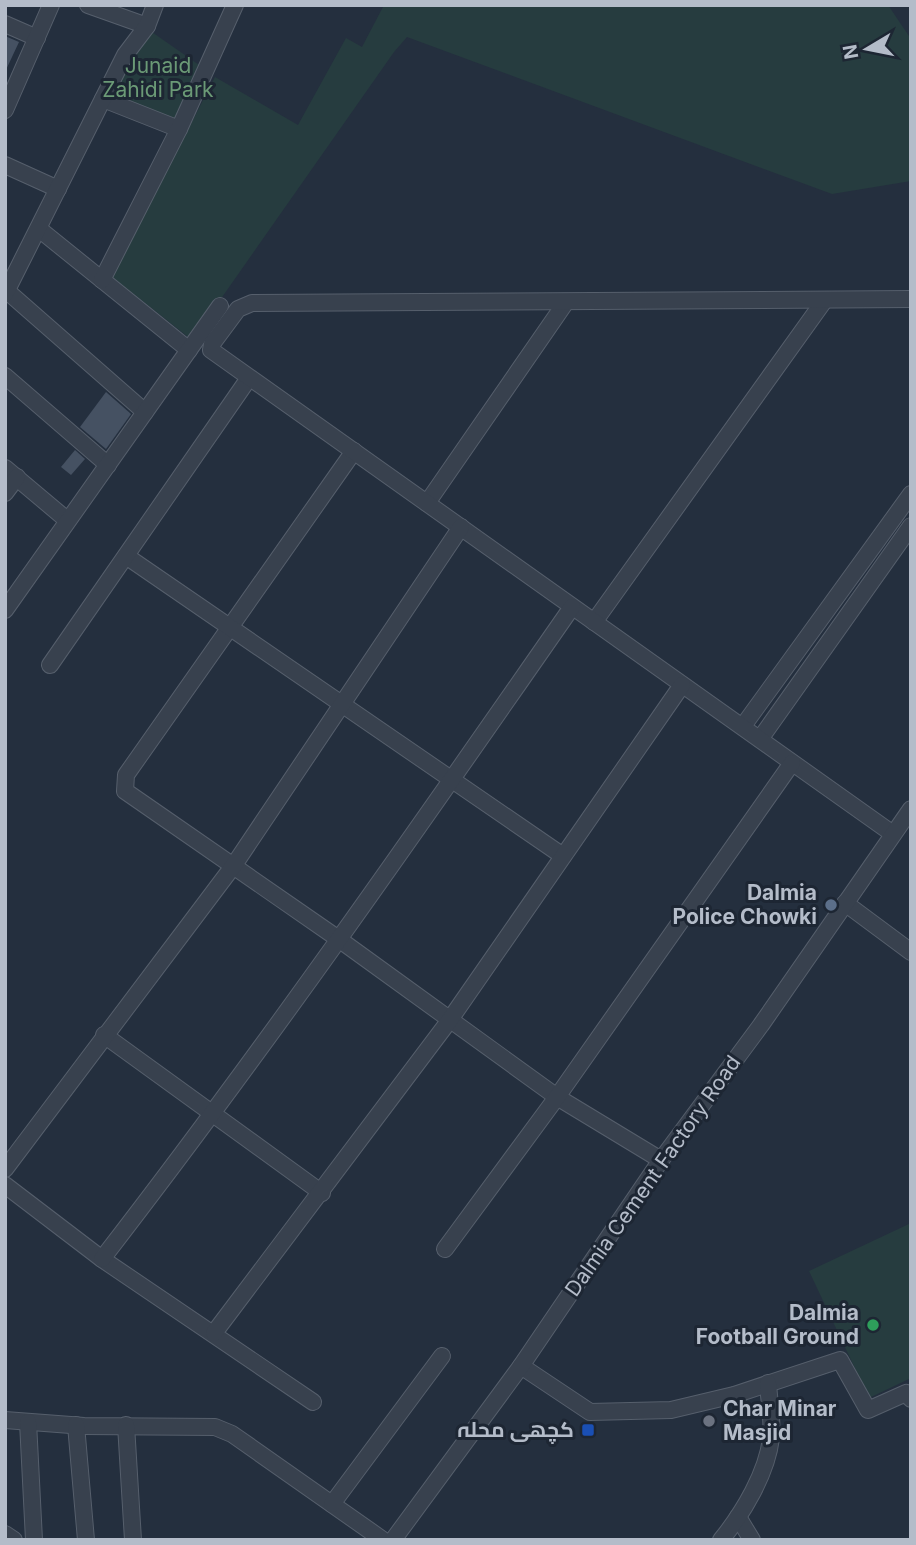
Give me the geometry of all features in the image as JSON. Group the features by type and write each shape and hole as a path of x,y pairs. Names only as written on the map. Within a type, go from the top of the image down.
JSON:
{"street":[{"path":"5,110 51,5"},
{"path":"88,5 147,26"},
{"path":"145,412 6,293 125,55 147,26 155,5"},
{"path":"102,280 179,130 235,5"},
{"path":"5,24 37,38"},
{"path":"103,99 179,130"},
{"path":"5,165 58,189"},
{"path":"40,229 189,350"},
{"path":"893,834 211,350 212,344 244,304 911,299"},
{"path":"594,622 824,301"},
{"path":"426,503 566,303"},
{"path":"8,599 108,465 220,306"},
{"path":"5,376 108,465"},
{"path":"50,665 249,377"},
{"path":"354,451 123,783 125,791 340,940 557,1097 661,1160"},
{"path":"5,493 11,473 67,520"},
{"path":"743,726 911,494"},
{"path":"760,739 911,526"},
{"path":"5,1169 234,865 461,527"},
{"path":"126,556 563,856"},
{"path":"102,1259 214,1115 340,940 572,607"},
{"path":"785,668 801,681"},
{"path":"214,1333 449,1021 682,685"},
{"path":"444,1249 557,1097 792,763"},
{"name":"Dalmia Cement Factory Road","path":"393,1540 521,1366 661,1160 911,809"},
{"path":"845,903 911,952"},
{"path":"104,1035 322,1193"},
{"path":"5,1185 102,1259 313,1402"},
{"path":"332,1504 442,1356"},
{"path":"521,1366 590,1412 671,1409 840,1360 868,1410 906,1393 911,1399"},
{"path":"721,1540 738,1517 757,1482 771,1438 768,1383"},
{"path":"5,1420 76,1426 215,1427 232,1434 383,1540"},
{"path":"28,1422 34,1540"},
{"path":"76,1426 86,1540"},
{"path":"126,1426 133,1540"},
{"path":"738,1517 752,1540"},
{"path":"5,1534 14,1540"}],"green space":[{"path":"384,5 888,5 911,39 911,181 832,194 407,37 192,340 112,277 215,77 298,125 346,38 362,47"},
{"name":"Junaid Zahidi Park","path":"149,30 202,67 176,123 110,95 128,58"},
{"name":"Dalmia Football Ground","path":"911,1223 911,1378 869,1398 809,1271"}],"building":[{"path":"5,36 19,42 5,72"},
{"path":"106,392 131,414 106,449 80,427"},
{"path":"75,450 85,459 71,475 61,467"}],"place":[{"name":"Dalmia Police Chowki","path":"831,905"},
{"name":"Dalmia Football Ground","path":"873,1325"},
{"name":"Char Minar Masjid","path":"709,1421"},
{"name":"کچھی محلہ","path":"588,1430"}]}
